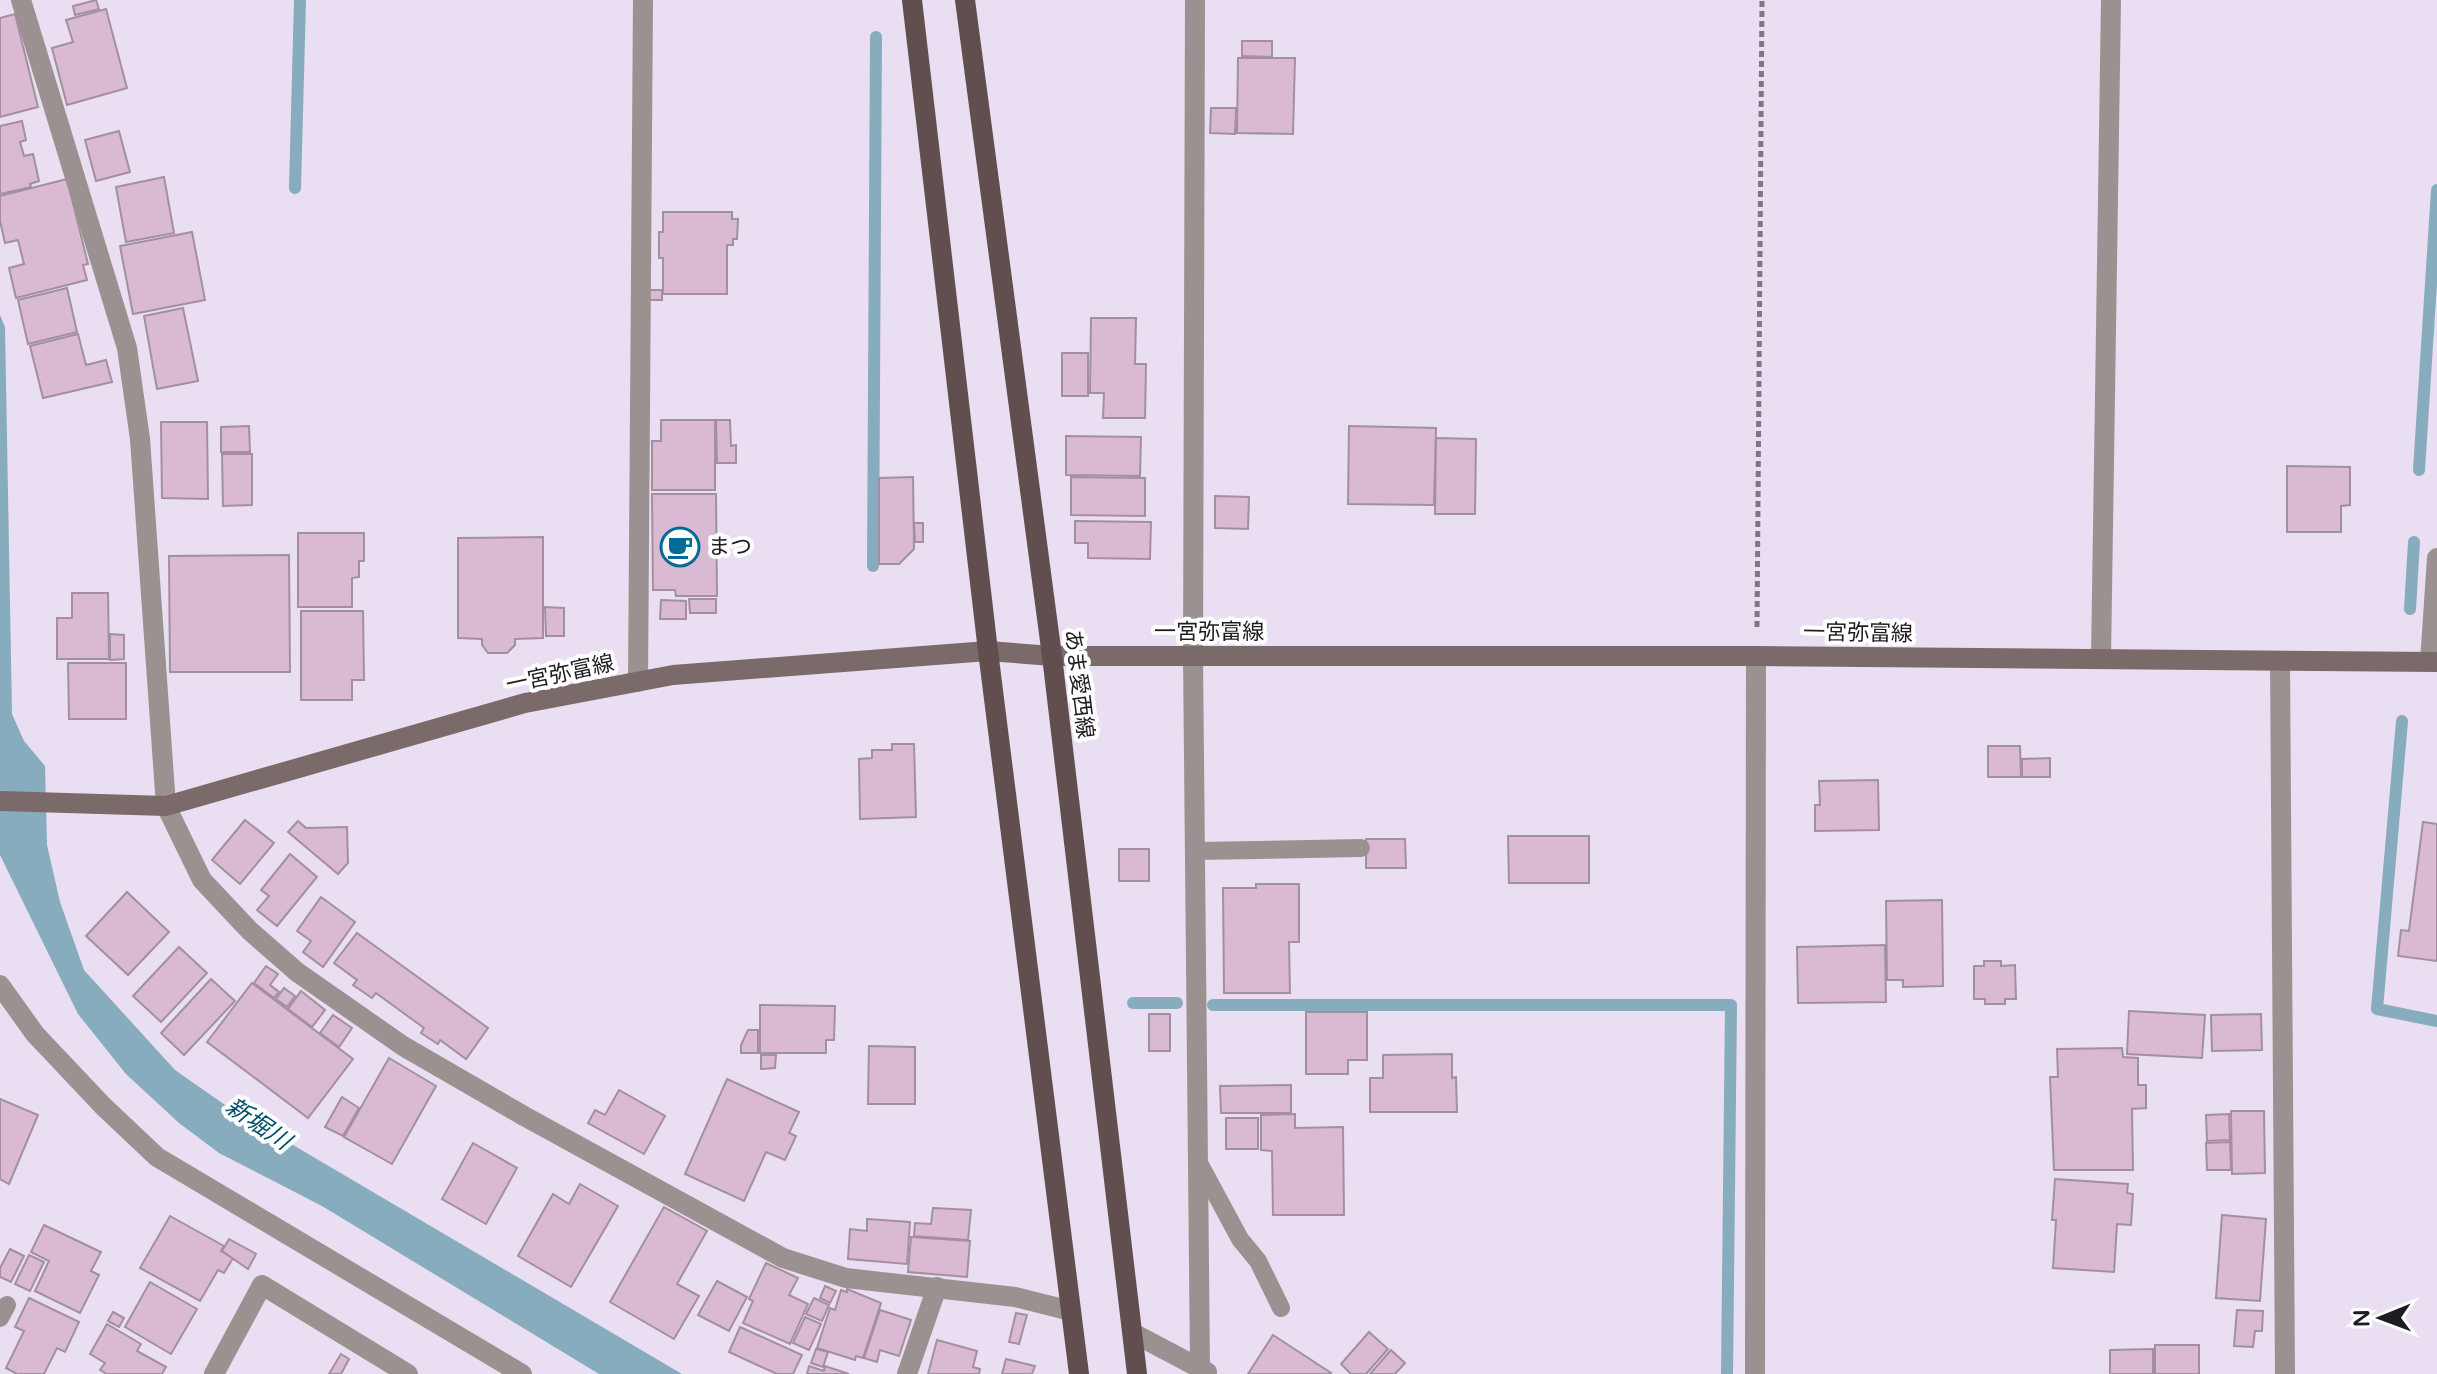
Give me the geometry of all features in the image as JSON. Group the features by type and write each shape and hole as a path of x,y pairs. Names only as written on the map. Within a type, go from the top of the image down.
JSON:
{"main road":[{"path":"912,0 988,651 1079,1374"},
{"name":"あま愛西線","path":"965,0 1052,656 1137,1374"},
{"name":"一宮弥富線","path":"0,801 166,806 525,703 673,675 988,651 1052,656 1756,656 2434,662"}],"street":[{"path":"21,0 127,348 140,439 166,806 202,880 249,930 297,972 403,1046 783,1258 846,1278 1015,1297 1071,1311"},
{"path":"638,682 643,0"},
{"path":"1133,1333 1206,1371 1198,1161 1193,656 1195,0"},
{"path":"2101,659 2111,0"},
{"path":"2434,662 2437,558"},
{"path":"1755,1374 1756,656"},
{"path":"2280,661 2285,1374"},
{"path":"0,985 35,1034 103,1106 157,1157 522,1374"},
{"path":"214,1374 262,1285 408,1374"},
{"path":"907,1374 937,1287"}],"lane":[{"path":"1197,851 1361,848"},
{"path":"1198,1161 1240,1239 1258,1261 1281,1308"}],"path":[{"path":"1756,656 1762,0"}],"water":[{"path":"0,315 5,327 12,714 24,741 45,766 47,845 60,902 84,970 175,1070 225,1105 682,1374 599,1374 322,1206 219,1153 179,1123 126,1074 78,1014 0,855"}],"building":[{"path":"96,0 99,9 75,15 73,6"},
{"path":"106,9 127,88 67,105 52,48 73,42 66,20"},
{"path":"15,14 38,107 0,117 0,18"},
{"path":"1242,41 1272,41 1272,57 1242,56"},
{"path":"1238,58 1295,58 1293,134 1237,133"},
{"path":"1211,108 1236,108 1235,134 1210,133"},
{"path":"22,121 26,140 20,142 24,156 33,154 39,181 30,184 31,187 0,194 0,126"},
{"path":"119,131 130,172 96,181 85,140"},
{"path":"164,177 174,233 126,242 116,187"},
{"path":"67,179 88,264 83,265 87,280 16,298 9,268 24,264 18,240 5,243 0,221 0,196"},
{"path":"663,212 732,212 732,219 738,219 737,239 733,239 733,245 727,245 727,294 663,294 659,232 663,232"},
{"path":"192,232 205,300 133,314 120,246"},
{"path":"67,288 77,332 28,344 18,300"},
{"path":"648,290 662,290 662,300 648,300"},
{"path":"183,308 198,381 157,389 144,316"},
{"path":"1091,318 1136,318 1135,364 1146,364 1145,418 1103,418 1104,393 1090,393"},
{"path":"78,334 86,365 106,360 112,382 43,398 30,346"},
{"path":"1062,353 1088,353 1088,396 1062,396"},
{"path":"661,420 715,420 715,490 652,490 652,441 661,441"},
{"path":"716,420 730,420 731,446 736,445 736,463 717,463"},
{"path":"161,422 207,422 208,499 162,498"},
{"path":"249,426 250,452 221,452 221,427"},
{"path":"1349,426 1436,428 1434,505 1348,504"},
{"path":"1066,436 1141,437 1140,476 1066,475"},
{"path":"1436,438 1476,439 1475,514 1435,514"},
{"path":"222,454 252,454 252,505 223,506"},
{"path":"2287,466 2350,467 2350,505 2341,506 2341,532 2287,532"},
{"path":"913,477 914,549 899,564 879,564 879,478"},
{"path":"1071,477 1145,478 1145,516 1071,515"},
{"path":"652,494 716,494 717,596 676,596 675,590 653,590"},
{"path":"1215,496 1249,497 1248,529 1215,528"},
{"path":"1075,521 1151,522 1150,559 1088,558 1088,543 1075,543"},
{"path":"914,523 923,523 923,542 915,542"},
{"path":"298,533 364,533 364,561 359,561 359,577 352,578 352,607 298,607"},
{"path":"543,537 543,638 515,639 515,645 507,653 488,653 482,639 458,638 458,538"},
{"path":"289,555 290,672 170,672 169,556"},
{"path":"72,593 108,593 109,659 57,659 57,618 72,618"},
{"path":"689,599 716,599 716,613 690,613"},
{"path":"661,600 686,601 686,619 660,619"},
{"path":"545,607 564,608 564,636 546,636"},
{"path":"301,611 363,611 364,680 352,680 352,700 301,700"},
{"path":"110,634 124,635 124,659 110,660"},
{"path":"68,663 126,663 126,719 69,719"},
{"path":"892,744 914,744 916,817 860,819 859,759 872,758 872,750 892,750"},
{"path":"1988,746 2020,746 2021,777 1988,777"},
{"path":"2050,758 2050,777 2022,777 2022,759"},
{"path":"1878,780 1879,830 1815,831 1815,805 1820,805 1819,781"},
{"path":"245,820 274,843 240,884 212,860"},
{"path":"298,821 306,828 347,827 348,863 338,874 288,832"},
{"path":"2423,822 2437,824 2437,961 2398,956 2401,930 2409,931"},
{"path":"1508,836 1589,836 1589,883 1509,883"},
{"path":"1366,839 1405,839 1406,868 1366,868"},
{"path":"1119,849 1149,849 1149,881 1119,881"},
{"path":"290,854 317,877 277,926 257,910 269,896 261,890"},
{"path":"1256,884 1299,884 1299,942 1289,942 1290,993 1224,993 1223,888 1256,888"},
{"path":"127,892 169,932 128,975 86,936"},
{"path":"321,897 355,922 323,967 303,952 311,941 297,931"},
{"path":"1942,900 1943,986 1903,987 1903,980 1887,980 1886,901"},
{"path":"357,933 488,1028 466,1059 440,1040 438,1044 421,1033 424,1028 376,993 372,998 353,985 357,980 334,963"},
{"path":"1885,945 1886,1002 1798,1003 1797,947"},
{"path":"179,947 207,973 161,1022 133,996"},
{"path":"1984,961 2001,961 2001,966 2015,965 2016,999 2005,999 2005,1004 1985,1004 1985,999 1974,999 1974,966 1984,966"},
{"path":"266,966 278,974 270,985 279,992 274,998 254,983"},
{"path":"211,979 235,1001 184,1055 161,1033"},
{"path":"252,983 353,1059 308,1118 207,1042"},
{"path":"284,988 295,996 287,1007 276,999"},
{"path":"301,991 325,1010 312,1027 288,1009"},
{"path":"760,1005 835,1006 834,1040 826,1040 826,1053 760,1053"},
{"path":"2129,1011 2205,1015 2202,1058 2127,1054"},
{"path":"1306,1012 1367,1012 1367,1060 1348,1060 1348,1074 1306,1074"},
{"path":"1149,1014 1170,1014 1170,1051 1149,1051"},
{"path":"2261,1014 2262,1050 2212,1051 2211,1015"},
{"path":"333,1015 352,1028 339,1047 320,1033"},
{"path":"748,1030 758,1030 758,1053 741,1053"},
{"path":"869,1046 915,1047 915,1104 868,1104"},
{"path":"2122,1048 2123,1057 2138,1058 2138,1085 2146,1085 2146,1108 2132,1109 2133,1170 2054,1170 2050,1077 2058,1077 2057,1049"},
{"path":"1452,1054 1457,1112 1370,1112 1370,1078 1383,1078 1383,1055"},
{"path":"761,1055 776,1055 775,1068 761,1069"},
{"path":"389,1058 436,1086 392,1164 344,1137"},
{"path":"727,1079 799,1112 789,1133 796,1136 785,1160 766,1152 744,1201 685,1174"},
{"path":"1291,1085 1291,1113 1221,1113 1220,1086"},
{"path":"619,1090 665,1116 644,1154 588,1123 595,1110 605,1115"},
{"path":"342,1097 359,1108 343,1136 325,1127"},
{"path":"0,1099 38,1115 9,1184 0,1179"},
{"path":"2231,1111 2264,1111 2265,1173 2232,1174"},
{"path":"1295,1114 1295,1128 1343,1127 1344,1215 1273,1215 1272,1151 1261,1150 1261,1115"},
{"path":"2229,1114 2230,1140 2207,1141 2206,1115"},
{"path":"1226,1118 1258,1118 1258,1149 1226,1149"},
{"path":"2230,1142 2231,1170 2207,1170 2206,1143"},
{"path":"473,1143 517,1168 486,1224 442,1199"},
{"path":"2055,1179 2128,1184 2127,1193 2133,1194 2131,1225 2117,1224 2114,1272 2053,1268"},
{"path":"580,1184 618,1206 571,1287 518,1256 553,1194 569,1204"},
{"path":"664,1207 707,1231 677,1284 699,1296 674,1339 610,1302"},
{"path":"933,1208 971,1210 968,1240 914,1236 915,1223 931,1224"},
{"path":"2222,1215 2266,1219 2260,1301 2216,1298"},
{"path":"170,1216 224,1246 221,1251 233,1258 224,1273 218,1270 200,1301 140,1268"},
{"path":"867,1219 910,1222 907,1264 848,1259 850,1229 867,1231"},
{"path":"44,1225 101,1252 91,1271 99,1275 80,1313 35,1291 49,1261 31,1252"},
{"path":"911,1237 970,1241 967,1277 908,1272"},
{"path":"229,1239 256,1254 248,1269 222,1251"},
{"path":"10,1249 24,1256 11,1282 0,1277 0,1268"},
{"path":"29,1255 44,1262 30,1291 15,1284"},
{"path":"766,1263 798,1278 789,1295 808,1304 790,1344 743,1323 753,1301 749,1299"},
{"path":"717,1281 747,1297 729,1331 698,1315"},
{"path":"150,1282 197,1309 171,1354 125,1327"},
{"path":"825,1286 836,1291 830,1303 820,1298"},
{"path":"847,1289 881,1303 863,1358 856,1356 855,1360 817,1348 830,1308 835,1310 841,1290 847,1292"},
{"path":"29,1298 79,1322 65,1352 57,1348 44,1374 17,1374 6,1368 24,1331 15,1327"},
{"path":"814,1298 829,1305 822,1321 806,1314"},
{"path":"880,1310 911,1320 899,1356 880,1350 877,1362 864,1358"},
{"path":"2237,1310 2263,1311 2262,1331 2255,1331 2253,1347 2234,1346"},
{"path":"113,1312 124,1318 119,1327 108,1321"},
{"path":"1016,1313 1027,1315 1019,1344 1009,1342"},
{"path":"805,1317 821,1324 809,1350 793,1343"},
{"path":"107,1324 141,1344 137,1351 166,1367 162,1374 107,1374 100,1370 105,1363 90,1354"},
{"path":"740,1327 802,1355 793,1374 777,1374 729,1352"},
{"path":"1369,1332 1388,1349 1366,1374 1351,1374 1341,1364"},
{"path":"1273,1335 1331,1373 1248,1374"},
{"path":"937,1340 977,1351 973,1367 980,1369 979,1374 928,1374"},
{"path":"2155,1345 2199,1345 2199,1374 2155,1374"},
{"path":"816,1349 828,1352 823,1367 811,1363"},
{"path":"2153,1349 2153,1374 2110,1374 2110,1350"},
{"path":"1391,1350 1405,1363 1395,1374 1370,1374"},
{"path":"341,1354 349,1359 341,1374 329,1374"},
{"path":"1006,1359 1035,1366 1032,1374 1002,1374"},
{"path":"809,1366 824,1371 825,1366 849,1374 807,1374"}],"waterway":[{"path":"295,188 300,0"},
{"path":"873,566 876,37"},
{"path":"2419,470 2437,190"},
{"path":"2410,609 2414,542"},
{"path":"2402,721 2377,1009 2437,1021"},
{"path":"1133,1003 1177,1003"},
{"path":"1213,1005 1731,1005 1727,1374"}],"place":[{"name":"まつ","path":"680,547"}],"water label":[{"name":"新堀川","path":"258,1124"}]}
